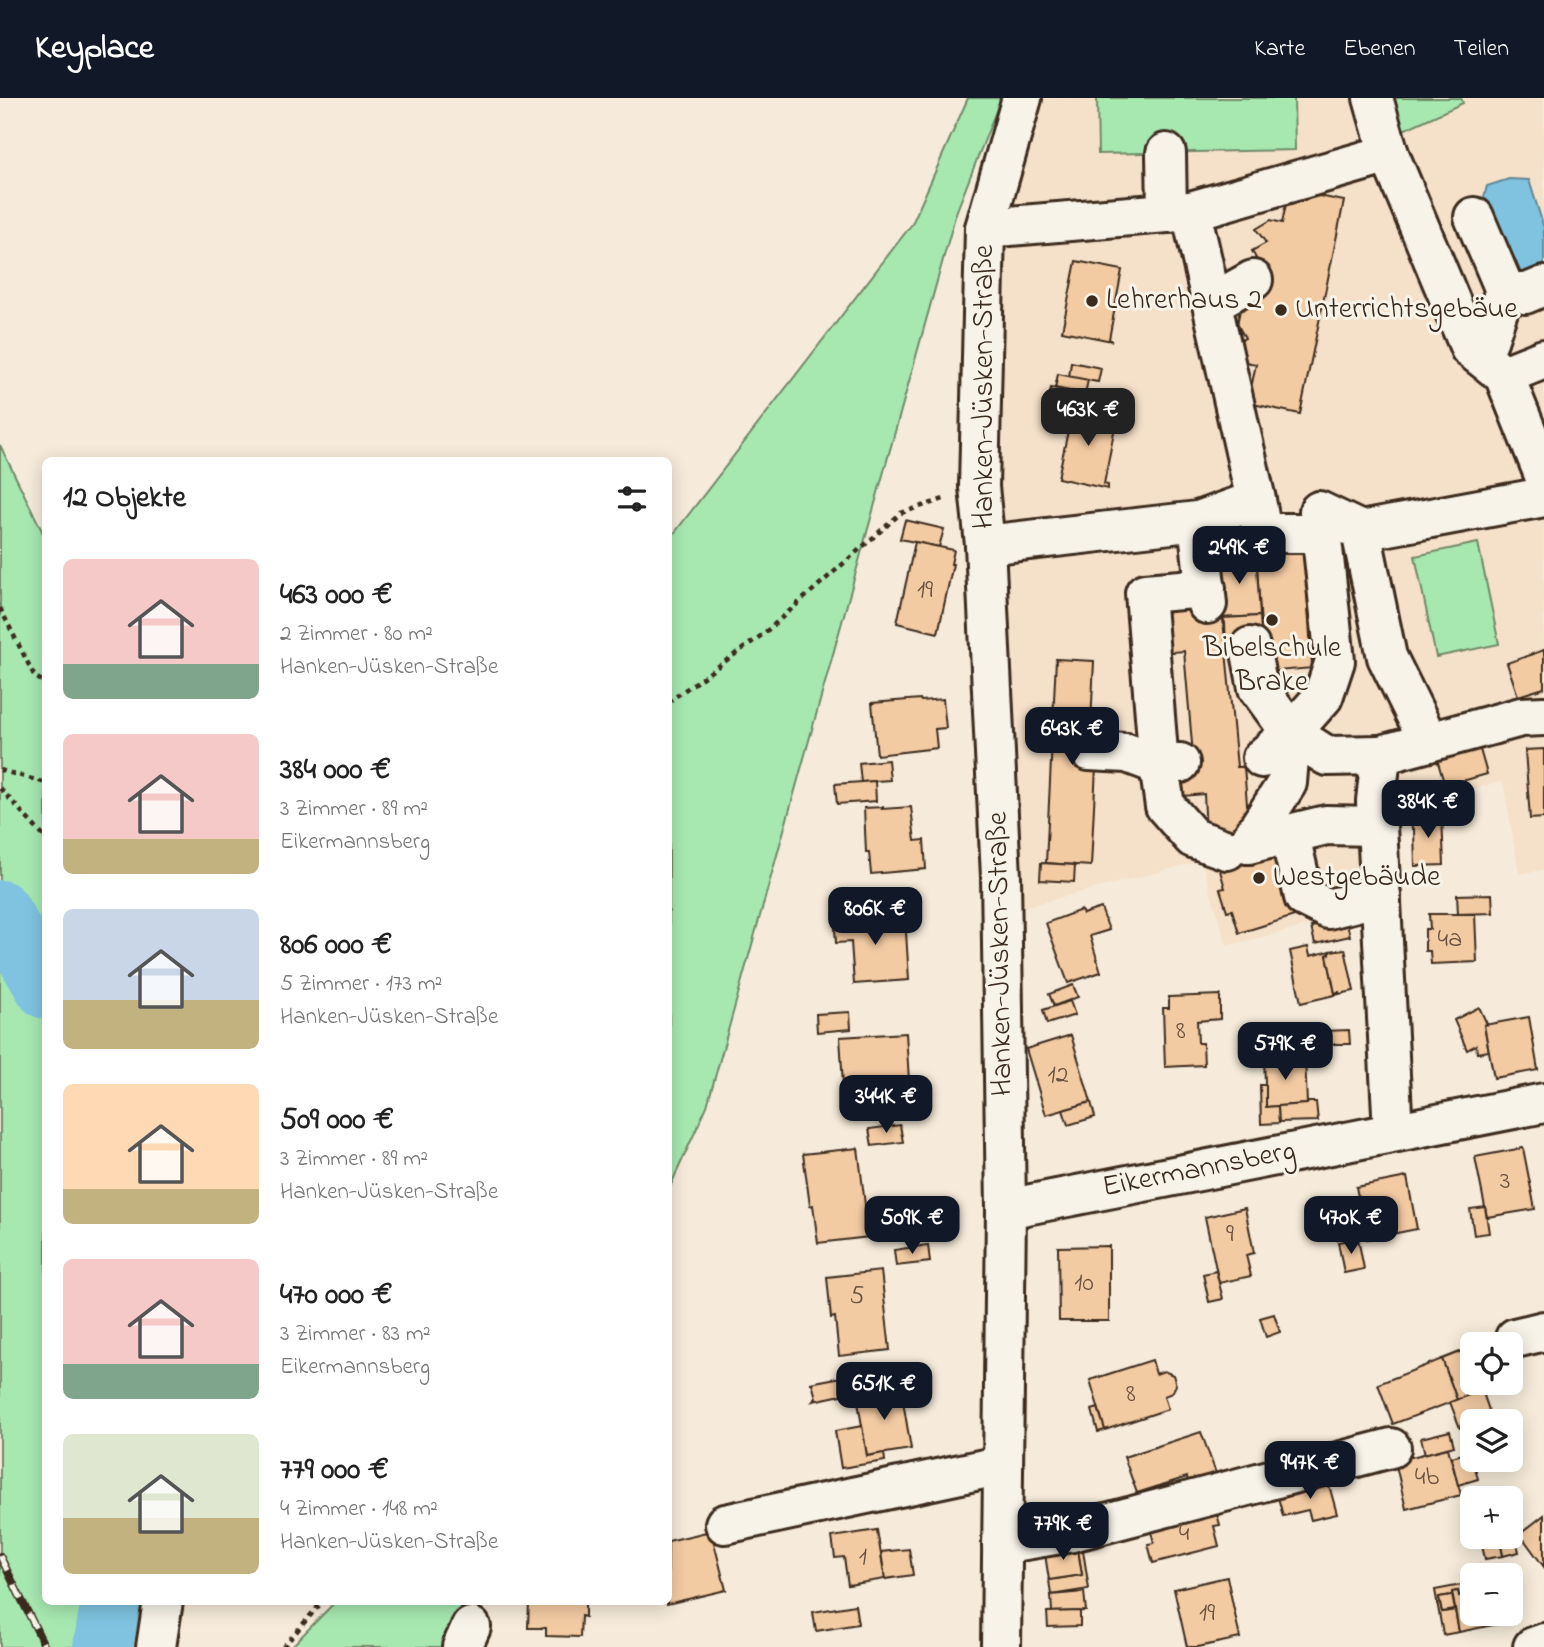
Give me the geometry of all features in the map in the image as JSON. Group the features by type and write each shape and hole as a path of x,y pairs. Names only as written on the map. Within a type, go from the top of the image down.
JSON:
{"street":[{"name":"Hanken-Jüsken-Straße","path":"1001,1647 1006,1209 1001,877 985,545 979,487 985,228 1022,98"},
{"path":"1373,98 1389,154 1470,348 1504,375 1544,475"},
{"path":"1166,153 1179,212 1212,303 1254,524"},
{"path":"985,228 1179,212 1389,154"},
{"path":"1470,348 1488,341 1505,290 1474,217"},
{"path":"1212,303 1253,280"},
{"path":"1505,290 1525,294 1544,286"},
{"path":"1504,375 1544,359"},
{"path":"1262,758 1291,733 1323,697 1335,661 1319,511 1361,531 1544,497"},
{"path":"1198,521 1206,596 1144,593 1169,764 1165,806 1193,838 1227,850"},
{"path":"985,545 1198,521 1254,524 1322,533"},
{"path":"1361,531 1387,657 1429,742"},
{"path":"1250,647 1258,688 1291,733 1328,756 1381,755 1521,717 1544,716"},
{"path":"1335,661 1387,657"},
{"path":"1291,733 1287,783 1248,844 1377,814"},
{"path":"1089,751 1127,753 1169,764"},
{"path":"1381,755 1377,814 1393,1132"},
{"path":"1293,849 1304,897 1328,909 1381,896"},
{"name":"Eikermannsberg","path":"1006,1209 1544,1103"},
{"path":"1002,1544 1072,1532 1391,1448"},
{"path":"725,1524 1003,1465"},
{"path":"156,1647 162,1605"},
{"path":"1532,1647 1544,1643"}],"path":[{"path":"672,699 762,635 901,513 979,487"},
{"path":"0,608 35,677 42,681"},
{"path":"0,770 42,782"},
{"path":"0,788 42,835"},
{"path":"283,1647 319,1605"}],"shaded area":[{"name":"Bibelschule Brake","path":"1035,98 1544,98 1544,870 1519,874 1503,782 1364,813 1369,910 1227,946 1201,861 1014,910 993,459 994,235"}],"green space":[{"path":"968,98 1001,98 956,213 707,1106 672,1182 672,536 912,224"},
{"path":"1097,98 1294,98 1295,150 1098,154"},
{"path":"1361,98 1461,98 1463,103 1366,147"},
{"path":"0,445 42,531 42,1605 100,1605 96,1647 0,1647"},
{"path":"1478,543 1499,644 1436,657 1415,556"},
{"path":"332,1605 471,1605 448,1647 291,1647"}],"water":[{"path":"1509,179 1529,180 1544,228 1544,279 1524,288 1481,208 1487,186"}],"building":[{"name":"Unterrichtsgebäue","path":"1289,190 1344,201 1300,414 1248,403 1256,364 1240,361 1232,346 1245,338 1237,324 1243,296 1260,266 1252,251 1266,243 1256,229 1271,220 1282,223"},
{"name":"Lehrerhaus 2","path":"1076,261 1122,270 1109,339 1112,341 1062,331"},
{"path":"1071,362 1101,368 1098,382 1069,377"},
{"path":"1058,374 1088,380 1085,394 1055,388"},
{"path":"1051,388 1080,393 1077,408 1048,402"},
{"path":"1073,407 1117,416 1104,484 1108,485 1108,489 1058,478"},
{"path":"905,520 944,529 939,547 900,539"},
{"path":"915,542 954,550 938,633 897,623"},
{"path":"1306,549 1304,551 1314,668 1264,672 1256,552"},
{"path":"1256,552 1260,616 1223,618 1218,557"},
{"path":"1221,598 1237,767 1244,767 1249,829 1206,833 1204,794 1183,796 1180,757 1193,755 1184,651 1160,653 1156,603"},
{"path":"1260,616 1262,646 1226,649 1223,618"},
{"path":"1544,650 1544,688 1518,696 1507,663"},
{"path":"1056,659 1094,661 1089,766 1096,767 1091,866 1046,863"},
{"path":"943,699 946,728 935,729 937,748 877,755 872,703"},
{"path":"1479,746 1487,774 1445,786 1437,759"},
{"path":"1544,749 1544,818 1530,819 1525,750"},
{"path":"888,760 890,780 861,782 859,763"},
{"path":"875,781 876,801 837,804 835,784"},
{"path":"883,807 882,809 911,807 915,841 924,840 926,869 871,874 869,852 866,852 864,808"},
{"path":"1442,815 1444,865 1415,866 1411,816"},
{"name":"Westgebäude","path":"1244,829 1293,868 1304,913 1239,933 1232,910 1227,911 1220,889 1225,888 1219,867 1222,831"},
{"path":"1041,863 1075,865 1074,882 1040,880"},
{"path":"1492,894 1493,913 1458,914 1457,895"},
{"path":"1101,908 1109,930 1090,936 1101,972 1068,983 1046,923 1081,910 1083,914"},
{"path":"858,911 859,919 905,916 909,980 854,984 851,942 836,943 834,913"},
{"path":"1429,914 1475,914 1477,962 1431,964 1430,951 1425,951 1425,929 1430,929"},
{"path":"1346,920 1350,936 1315,944 1311,927"},
{"path":"1308,947 1310,956 1330,951 1327,955 1335,993 1339,994 1301,1003 1290,951"},
{"path":"1345,949 1354,991 1339,994 1335,993 1327,955 1330,951"},
{"path":"1073,985 1078,997 1054,1006 1049,994"},
{"path":"1220,995 1220,1019 1197,1021 1198,1043 1203,1043 1204,1065 1165,1067 1163,1008 1169,1008 1169,997"},
{"path":"1070,1001 1075,1015 1047,1024 1043,1010"},
{"path":"1479,1007 1487,1024 1484,1025 1489,1051 1477,1053 1476,1045 1467,1050 1454,1020"},
{"path":"850,1012 851,1029 817,1032 816,1014"},
{"path":"1529,1017 1538,1070 1494,1078 1484,1025"},
{"path":"1349,1030 1350,1044 1324,1044 1324,1031"},
{"path":"906,1033 910,1096 844,1100 840,1037"},
{"path":"1071,1035 1091,1102 1046,1115 1026,1049"},
{"path":"1305,1057 1307,1104 1266,1107 1264,1059"},
{"path":"1260,1085 1266,1085 1266,1107 1278,1106 1279,1123 1261,1124"},
{"path":"1091,1102 1095,1117 1068,1125 1063,1110"},
{"path":"1316,1102 1318,1121 1279,1122 1278,1106"},
{"path":"900,1125 903,1142 872,1146 869,1129"},
{"path":"858,1148 869,1237 818,1243 803,1154"},
{"path":"1523,1148 1535,1209 1487,1217 1475,1157"},
{"path":"1407,1177 1417,1229 1367,1239 1356,1187"},
{"path":"1485,1207 1489,1233 1474,1235 1470,1209"},
{"path":"1245,1208 1254,1253 1246,1255 1251,1276 1219,1283 1205,1217"},
{"path":"1358,1238 1364,1269 1344,1273 1338,1242"},
{"path":"928,1245 930,1262 896,1266 894,1250"},
{"path":"1109,1246 1109,1321 1059,1321 1058,1247"},
{"path":"881,1271 890,1350 839,1356 835,1317 831,1318 827,1277"},
{"path":"1216,1271 1223,1299 1209,1302 1203,1274"},
{"path":"1274,1314 1280,1332 1266,1337 1260,1318"},
{"path":"1460,1352 1460,1395 1470,1395 1457,1400 1442,1359"},
{"path":"1442,1359 1457,1400 1393,1424 1378,1384"},
{"path":"1152,1360 1156,1374 1164,1371 1173,1375 1176,1385 1172,1393 1164,1396 1168,1409 1105,1430 1090,1380"},
{"path":"873,1371 876,1393 857,1396 856,1393 851,1393 847,1376"},
{"path":"847,1376 851,1393 813,1401 816,1398 810,1383"},
{"path":"901,1389 911,1449 867,1456 857,1396"},
{"path":"1469,1395 1484,1395 1489,1409 1460,1409 1460,1428 1450,1402"},
{"path":"1098,1408 1105,1430 1098,1432 1092,1410"},
{"path":"862,1426 867,1456 884,1453 885,1461 841,1468 835,1431"},
{"path":"1450,1431 1454,1446 1425,1454 1421,1438"},
{"path":"1201,1432 1217,1476 1189,1485 1187,1477 1137,1493 1124,1457"},
{"path":"1448,1448 1460,1495 1406,1509 1395,1461"},
{"path":"1460,1455 1460,1472 1476,1472 1478,1479 1458,1485 1451,1457"},
{"path":"1327,1478 1337,1514 1311,1520 1308,1510 1283,1516 1278,1497"},
{"path":"1215,1506 1220,1525 1214,1526 1219,1546 1153,1563 1148,1544 1154,1543 1149,1523"},
{"path":"1544,1515 1544,1567 1523,1538 1523,1532"},
{"path":"877,1530 885,1579 848,1585 844,1557 835,1558 832,1537"},
{"path":"711,1531 726,1590 672,1603 672,1540"},
{"path":"1077,1544 1082,1544 1089,1589 1051,1595 1049,1580 1082,1575"},
{"path":"1077,1544 1082,1575 1049,1580 1044,1548"},
{"path":"909,1549 913,1575 885,1579 881,1552"},
{"path":"1483,1549 1502,1549 1503,1556 1485,1559"},
{"path":"1502,1549 1518,1549 1519,1552 1503,1556"},
{"path":"1227,1577 1240,1638 1187,1647 1174,1589"},
{"path":"1460,1585 1460,1596 1458,1591 1439,1597 1442,1612 1455,1610 1459,1632 1443,1635 1435,1590"},
{"path":"1458,1591 1460,1596 1460,1626 1488,1626 1459,1632 1452,1592"},
{"path":"1084,1592 1086,1611 1052,1612 1051,1595"},
{"path":"1452,1595 1455,1610 1442,1612 1439,1597"},
{"path":"529,1605 585,1605 585,1617 581,1616 580,1637 546,1636 546,1628 528,1628"},
{"path":"855,1605 858,1624 816,1631 813,1612"},
{"path":"1080,1611 1080,1626 1048,1627 1047,1612"}],"waterway":[{"path":"0,910 42,982"},
{"path":"103,1647 110,1605"}],"railway":[{"path":"0,1556 45,1647"}],"place":[{"name":"Lehrerhaus 2","path":"1092,301"},
{"name":"Unterrichtsgebäue","path":"1281,310"},
{"name":"Bibelschule Brake","path":"1272,620"},
{"name":"Westgebäude","path":"1259,878"}]}
